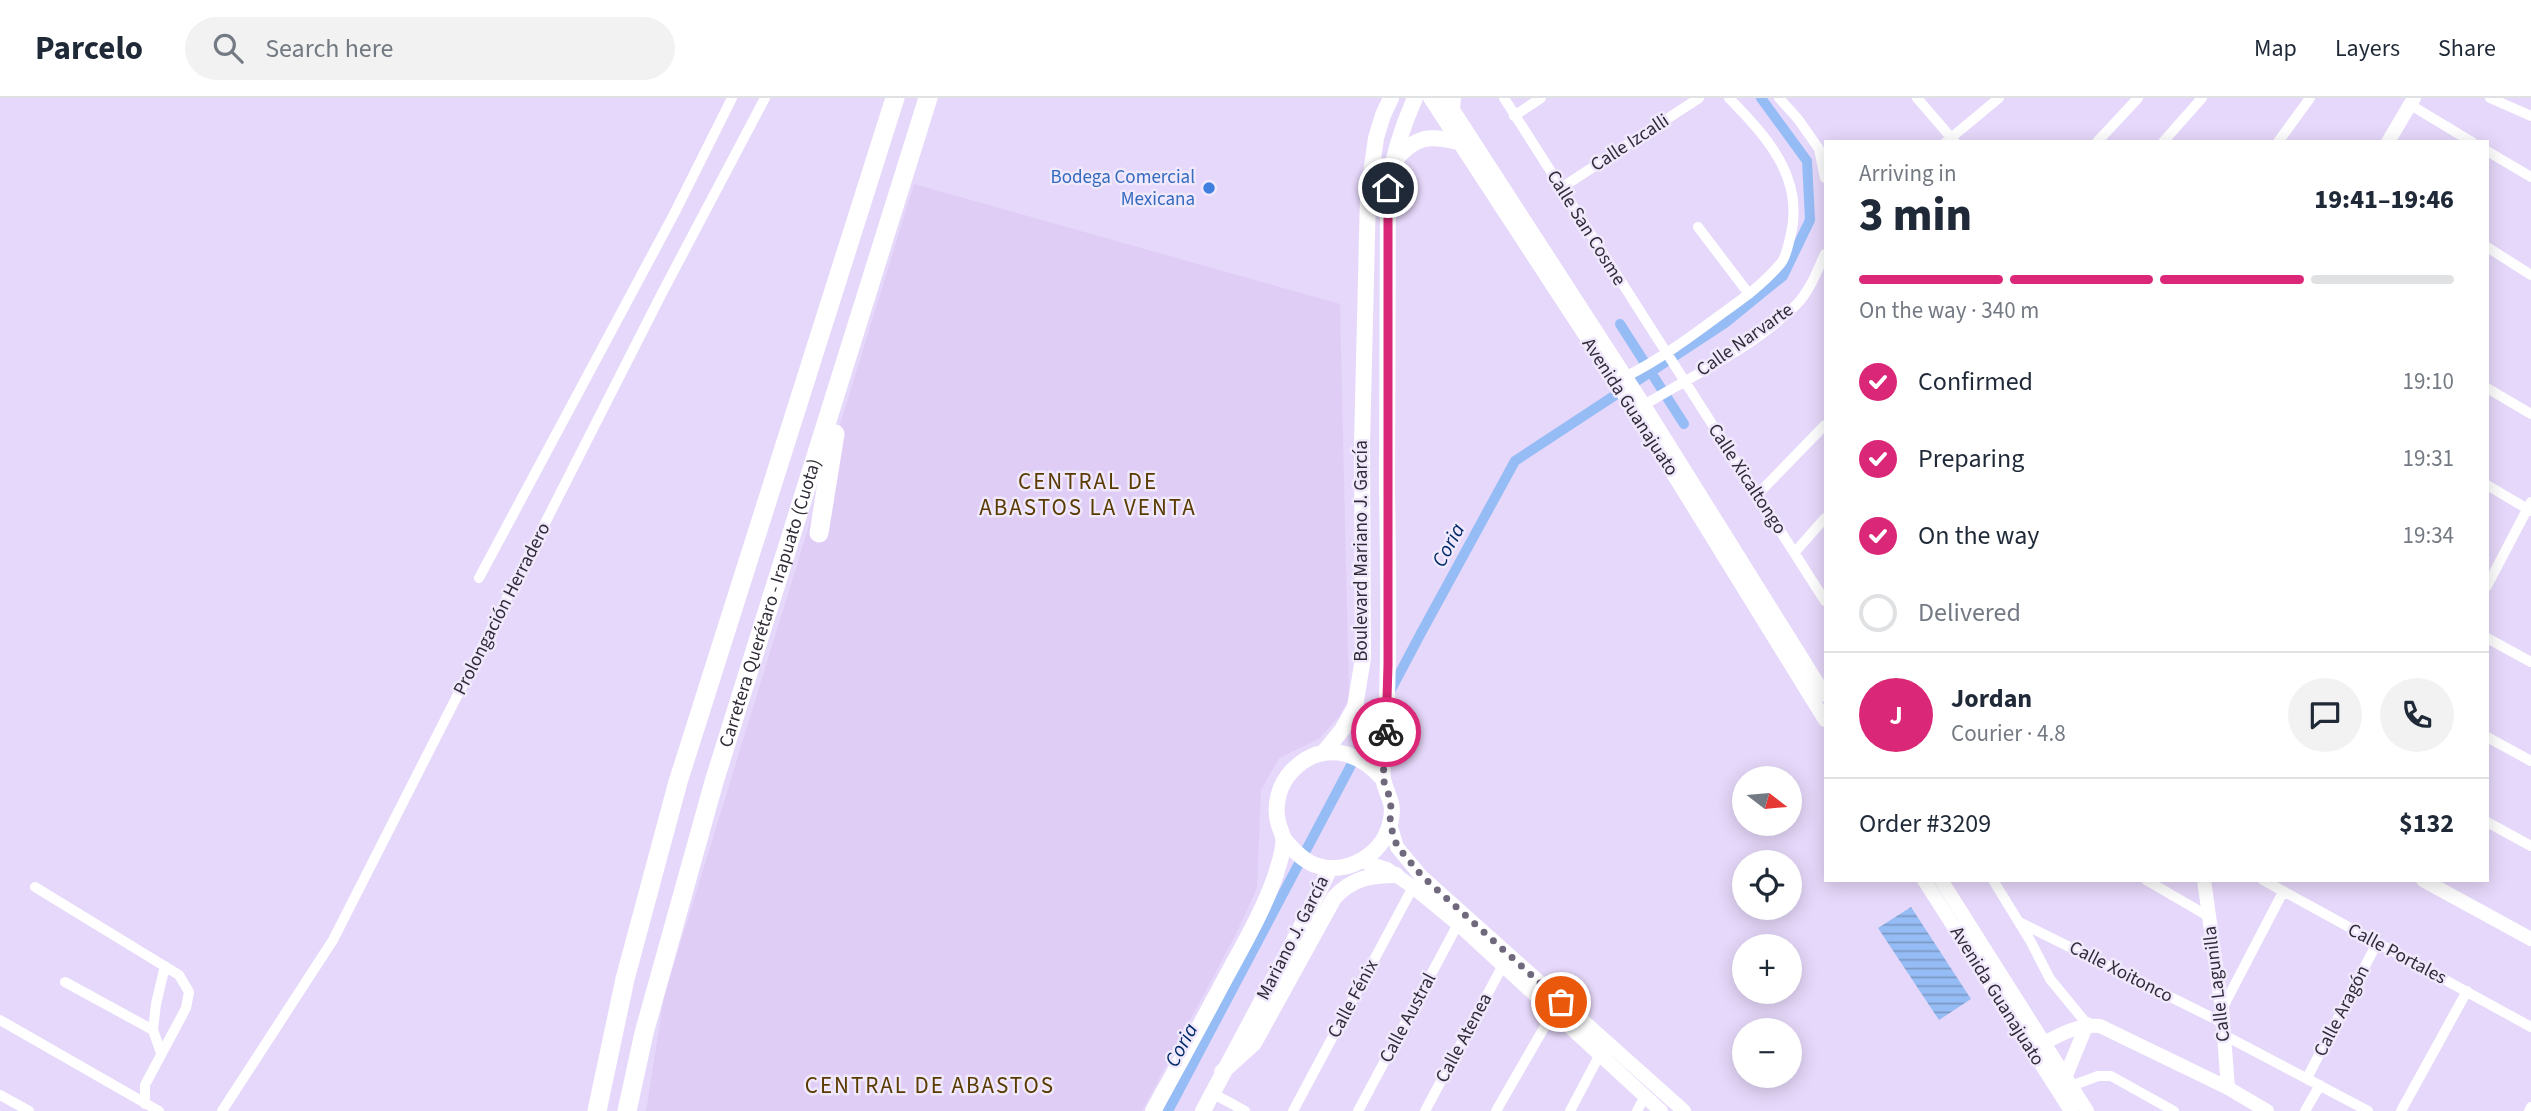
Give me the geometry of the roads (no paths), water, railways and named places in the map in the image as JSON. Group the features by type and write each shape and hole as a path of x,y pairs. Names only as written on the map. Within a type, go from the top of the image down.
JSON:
{"highway":[{"name":"Carretera Querétaro - Irapuato (Cuota)","path":"597,1111 625,979 677,782 895,98"},
{"name":"Carretera Querétaro - Irapuato (Cuota)","path":"627,1111 644,1033 710,795 928,98"},
{"path":"818,533 828,464 857,325"}],"main road":[{"name":"Boulevard Mariano J. García","path":"1153,1111 1252,929 1275,876 1283,838 1277,805 1281,788 1290,773 1302,762 1332,753 1354,707 1363,658 1362,444 1367,195 1370,166 1384,106 1391,98"},
{"name":"Boulevard Mariano J. García","path":"1383,779 1388,665 1388,201 1392,164 1403,126 1415,98"},
{"path":"1392,164 1407,147 1417,141 1429,138 1458,142"},
{"path":"1332,753 1357,756 1372,765 1383,779 1391,801 1390,824 1384,839 1374,852 1361,861"},
{"path":"1283,838 1294,852 1322,866"},
{"name":"Mariano J. García","path":"1203,1111 1299,931 1322,866 1346,867 1361,861"},
{"path":"1223,1072 1254,1044 1334,898 1344,887 1360,879 1373,875 1396,875"}],"street":[{"path":"480,578 674,214 732,98"},
{"name":"Prolongación Herradero","path":"222,1111 333,940 661,295 765,98"},
{"name":"Avenida Guanajuato","path":"1430,98 1458,142 1643,402 1824,693"},
{"name":"Calle San Cosme","path":"1504,98 1665,357"},
{"path":"1514,116 1541,98"},
{"name":"Calle Izcalli","path":"1561,188 1699,98"},
{"name":"Calle Narvarte","path":"1627,379 1665,357 1749,294 1784,261 1793,225 1794,196 1762,131 1729,98"},
{"path":"1779,98 1819,149 1824,173"},
{"path":"1916,98 1951,140 1999,98"},
{"path":"2099,140 2138,98"},
{"path":"2165,140 2202,98"},
{"path":"2279,140 2310,98"},
{"path":"2490,98 2531,116"},
{"path":"2389,140 2411,101 2469,140"},
{"name":"Avenida Guanajuato","path":"1450,102 1627,379"},
{"path":"2489,151 2531,177"},
{"path":"1698,227 1749,294"},
{"path":"2489,248 2531,275"},
{"name":"Calle Narvarte","path":"1643,402 1765,330 1797,304 1809,289 1824,256"},
{"name":"Calle Xicaltongo","path":"1665,357 1758,494 1824,599"},
{"path":"2489,389 2531,414"},
{"name":"Avenida Guanajuato","path":"1643,402 1824,718"},
{"path":"1758,494 1824,426"},
{"path":"2489,486 2530,507 2489,582"},
{"path":"1795,552 1824,519"},
{"path":"2489,639 2531,662"},
{"path":"2489,738 2531,761"},
{"path":"2489,823 2531,846"},
{"path":"1390,824 1397,846 1422,876 1556,1007 1599,1056 1661,1111"},
{"path":"1361,861 1379,866 1413,887 1503,965 1684,1111"},
{"name":"Avenida Guanajuato","path":"1925,882 2071,1111"},
{"path":"1934,896 1942,882"},
{"name":"Avenida Guanajuato","path":"1944,882 2087,1111"},
{"path":"1994,882 2050,979 2087,1024"},
{"path":"2149,882 2208,916"},
{"name":"Calle Lagunilla","path":"2204,882 2223,1022 2228,1088"},
{"name":"Calle Portales","path":"2266,882 2531,1027"},
{"path":"2427,882 2531,939"},
{"path":"35,887 165,966 178,975 189,992 186,1008 145,1085 145,1104"},
{"name":"Calle Fénix","path":"1293,1111 1413,887"},
{"path":"2223,1022 2283,892"},
{"name":"Calle Xoitonco","path":"2019,922 2223,1022 2320,1086 2368,1111"},
{"name":"Calle Austral","path":"1358,1111 1458,924"},
{"name":"Calle Aragón","path":"2307,1078 2376,943"},
{"name":"Calle Atenea","path":"1425,1111 1503,965"},
{"path":"162,1053 153,1030 165,966"},
{"path":"65,982 153,1030"},
{"path":"2401,1111 2467,991"},
{"path":"1496,1111 1556,1007"},
{"path":"0,1020 159,1111"},
{"path":"2087,1024 2068,1082 2111,1076 2174,1111"},
{"path":"2044,1043 2070,1029 2087,1024 2101,1026 2228,1088 2267,1111"},
{"path":"1570,1111 1599,1056"},
{"path":"2305,1111 2320,1086"},
{"path":"1212,1093 1245,1111"},
{"path":"0,1095 30,1111"},
{"path":"1637,1111 1645,1096"}],"water":[{"path":"1911,907 1971,999 1939,1020 1878,928"}],"waterway":[{"name":"Coria","path":"1168,1111 1515,461 1725,323 1783,276 1810,220 1807,161 1761,98"},
{"name":"Coria","path":"1620,324 1684,424"}],"place":[{"name":"Bodega Comercial Mexicana","path":"1209,188"}],"district":[{"name":"CENTRAL DE ABASTOS LA VENTA","path":"1088,494"},
{"name":"CENTRAL DE ABASTOS","path":"930,1085"}]}
